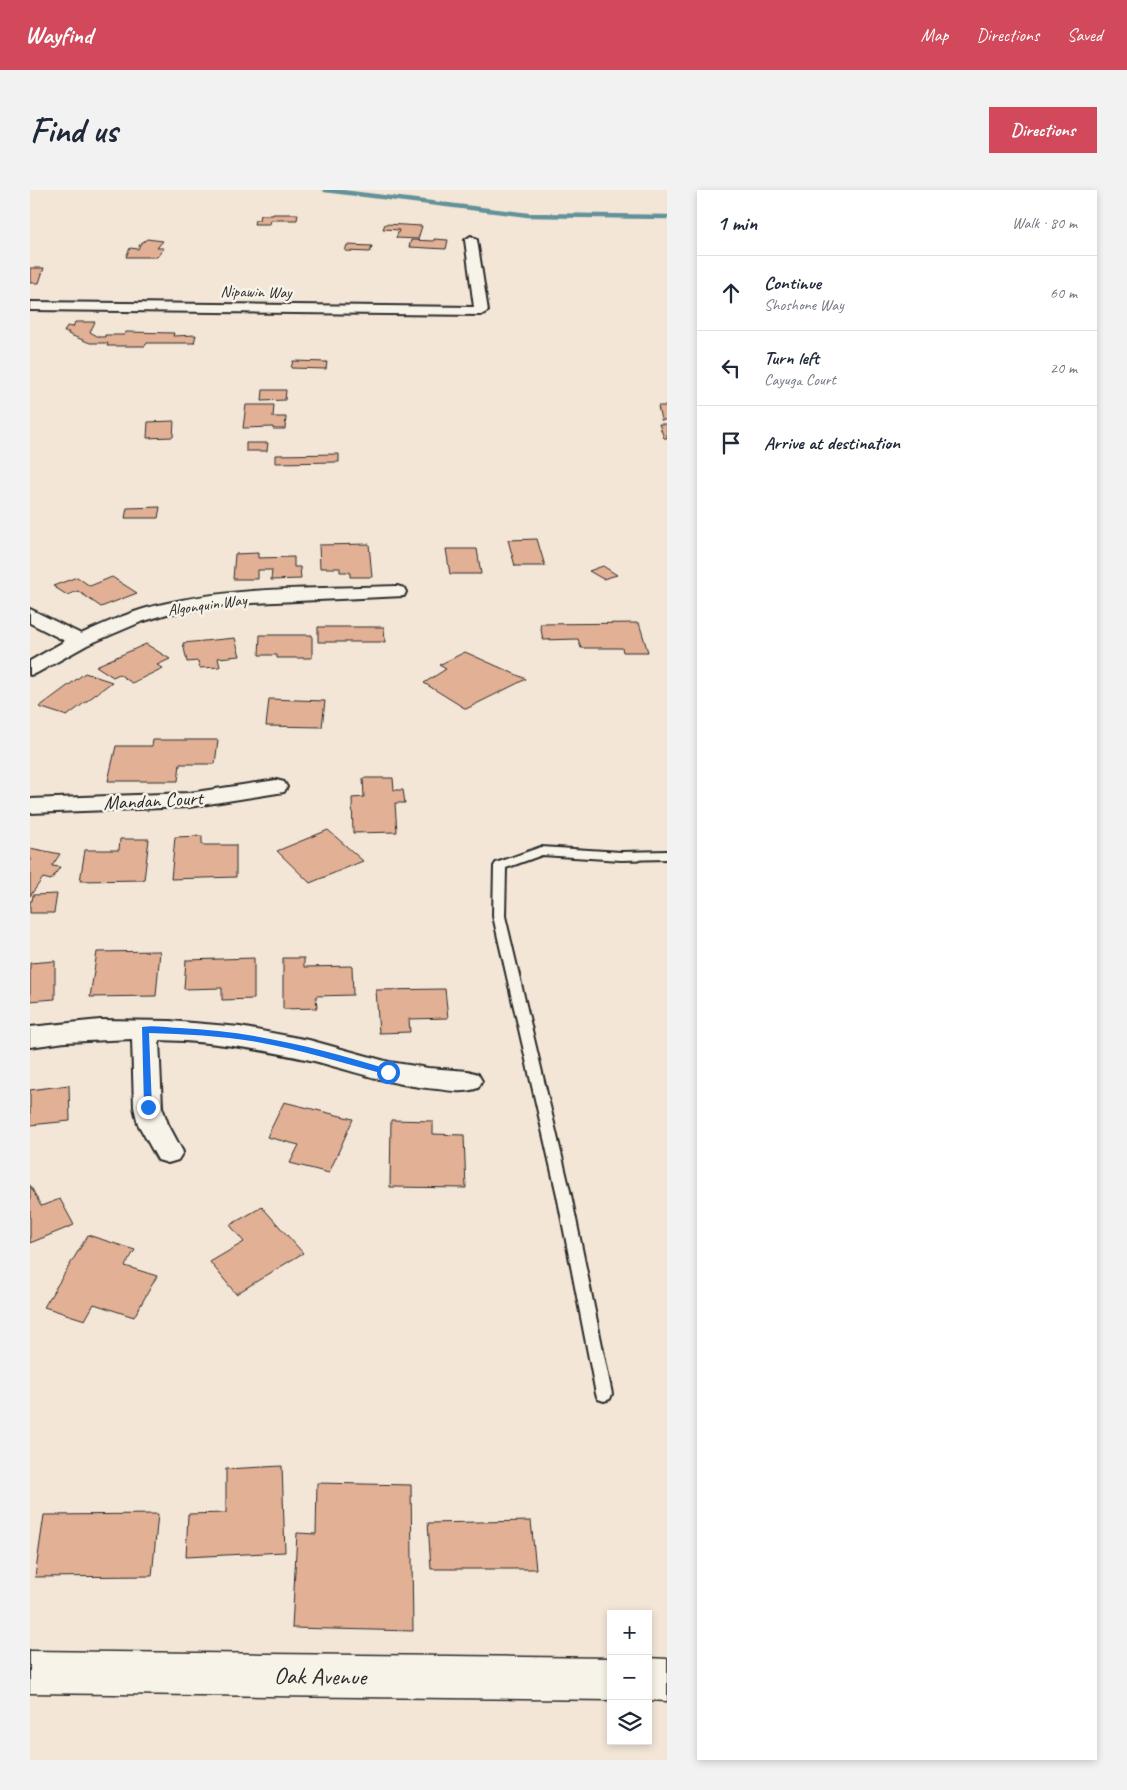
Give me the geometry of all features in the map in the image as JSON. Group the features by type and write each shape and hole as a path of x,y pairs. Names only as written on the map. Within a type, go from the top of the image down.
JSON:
{"main road":[{"name":"Oak Avenue","path":"30,1672 607,1679"},
{"path":"652,1679 667,1680"}],"street":[{"name":"Nipawin Way","path":"30,306 481,310 470,240"},
{"name":"Algonquin Way","path":"30,668 80,641 149,613 198,602 232,598 396,592"},
{"path":"30,615 80,641"},
{"name":"Mandan Court","path":"30,806 189,800 276,787"},
{"path":"30,1037 104,1030 199,1032 256,1039 310,1050 388,1072 436,1080 468,1081"},
{"path":"145,1030 148,1107 153,1124 168,1152"}],"lane":[{"path":"604,1394 564,1195 499,916 500,866 541,852 621,856 667,855"}],"building":[{"path":"298,214 297,220 271,220 270,224 254,224 255,220 259,220 260,215"},
{"path":"385,224 422,226 418,239 396,238 399,230 383,229"},
{"path":"147,239 163,241 157,248 164,248 157,257 126,257 130,248 138,249 140,244"},
{"path":"434,239 448,240 446,249 409,247 411,240 434,241"},
{"path":"347,245 372,246 370,252 345,251"},
{"path":"30,268 44,268 39,283 30,283"},
{"path":"75,322 95,322 90,332 99,337 105,337 105,335 124,335 126,332 174,333 173,336 196,335 194,343 147,343 145,346 107,346 108,343 90,343 68,334 69,332 64,332 67,326 73,327"},
{"path":"293,361 327,362 326,369 291,368"},
{"path":"263,390 286,390 285,400 262,401"},
{"path":"246,405 274,405 273,417 286,417 285,429 273,429 273,427 243,428"},
{"path":"658,406 667,406 667,420 661,420"},
{"path":"174,421 173,437 147,438 148,422"},
{"path":"659,424 667,424 667,438 664,438"},
{"path":"246,443 268,443 267,451 246,451"},
{"path":"339,454 339,462 275,463 275,455"},
{"path":"160,507 158,518 125,518 127,508"},
{"path":"537,539 545,566 515,566 508,540"},
{"path":"369,544 372,577 350,577 350,572 340,572 340,568 320,568 319,545"},
{"path":"446,549 477,549 481,574 450,574"},
{"path":"258,553 258,558 294,557 294,567 300,567 301,579 271,580 272,570 258,570 258,579 233,579 235,554"},
{"path":"603,566 617,575 603,579 589,571"},
{"path":"77,577 90,586 112,577 137,593 101,607 78,591 67,595 53,586"},
{"path":"639,623 648,652 623,652 622,648 581,648 578,639 543,640 540,624"},
{"path":"318,627 384,627 385,642 318,642"},
{"path":"260,635 312,635 312,658 277,658 277,655 259,655"},
{"path":"235,638 240,656 218,658 220,667 200,668 198,661 187,662 183,643"},
{"path":"146,644 170,659 157,665 163,668 132,683 119,674 113,677 96,666"},
{"path":"465,652 526,679 466,709 424,683 446,669 439,665"},
{"path":"85,673 112,682 67,716 39,707"},
{"path":"269,699 325,701 322,727 266,726"},
{"path":"153,740 218,740 215,764 180,764 178,781 108,781 116,746 152,746"},
{"path":"363,778 393,778 394,790 403,790 405,803 395,803 397,832 353,833 352,798 364,797"},
{"path":"328,830 363,861 310,883 277,851"},
{"path":"202,836 202,845 236,845 236,877 171,879 175,837"},
{"path":"120,839 149,839 144,880 80,881 85,850 119,850"},
{"path":"30,848 60,854 52,866 60,867 51,880 43,878 30,896"},
{"path":"57,894 54,913 30,913 30,901 32,901 33,895"},
{"path":"160,951 156,996 90,997 97,952"},
{"path":"254,958 254,999 222,1000 222,988 184,989 186,960"},
{"path":"283,958 304,958 304,967 352,966 353,995 316,996 317,1008 283,1009"},
{"path":"55,961 55,999 30,1001 30,963"},
{"path":"445,989 448,1018 409,1019 410,1032 379,1033 376,990"},
{"path":"69,1085 70,1121 30,1125 30,1090"},
{"path":"284,1102 353,1119 329,1173 290,1163 299,1145 267,1137"},
{"path":"391,1120 433,1121 433,1134 464,1135 466,1188 390,1187"},
{"path":"30,1185 41,1206 60,1199 74,1225 30,1243"},
{"path":"262,1207 303,1253 236,1294 210,1262 244,1242 230,1225"},
{"path":"88,1235 135,1250 125,1266 157,1276 134,1317 94,1304 85,1320 44,1307"},
{"path":"282,1466 285,1552 186,1557 188,1514 226,1513 226,1469"},
{"path":"317,1483 411,1485 413,1631 292,1628 297,1533 316,1534"},
{"path":"158,1514 152,1576 35,1577 44,1515"},
{"path":"531,1521 536,1569 431,1569 428,1523"}],"waterway":[{"path":"325,190 528,215 667,217"}],"route":[{"path":"148,1107 145,1030 199,1032 256,1039 310,1050 388,1072"}]}
